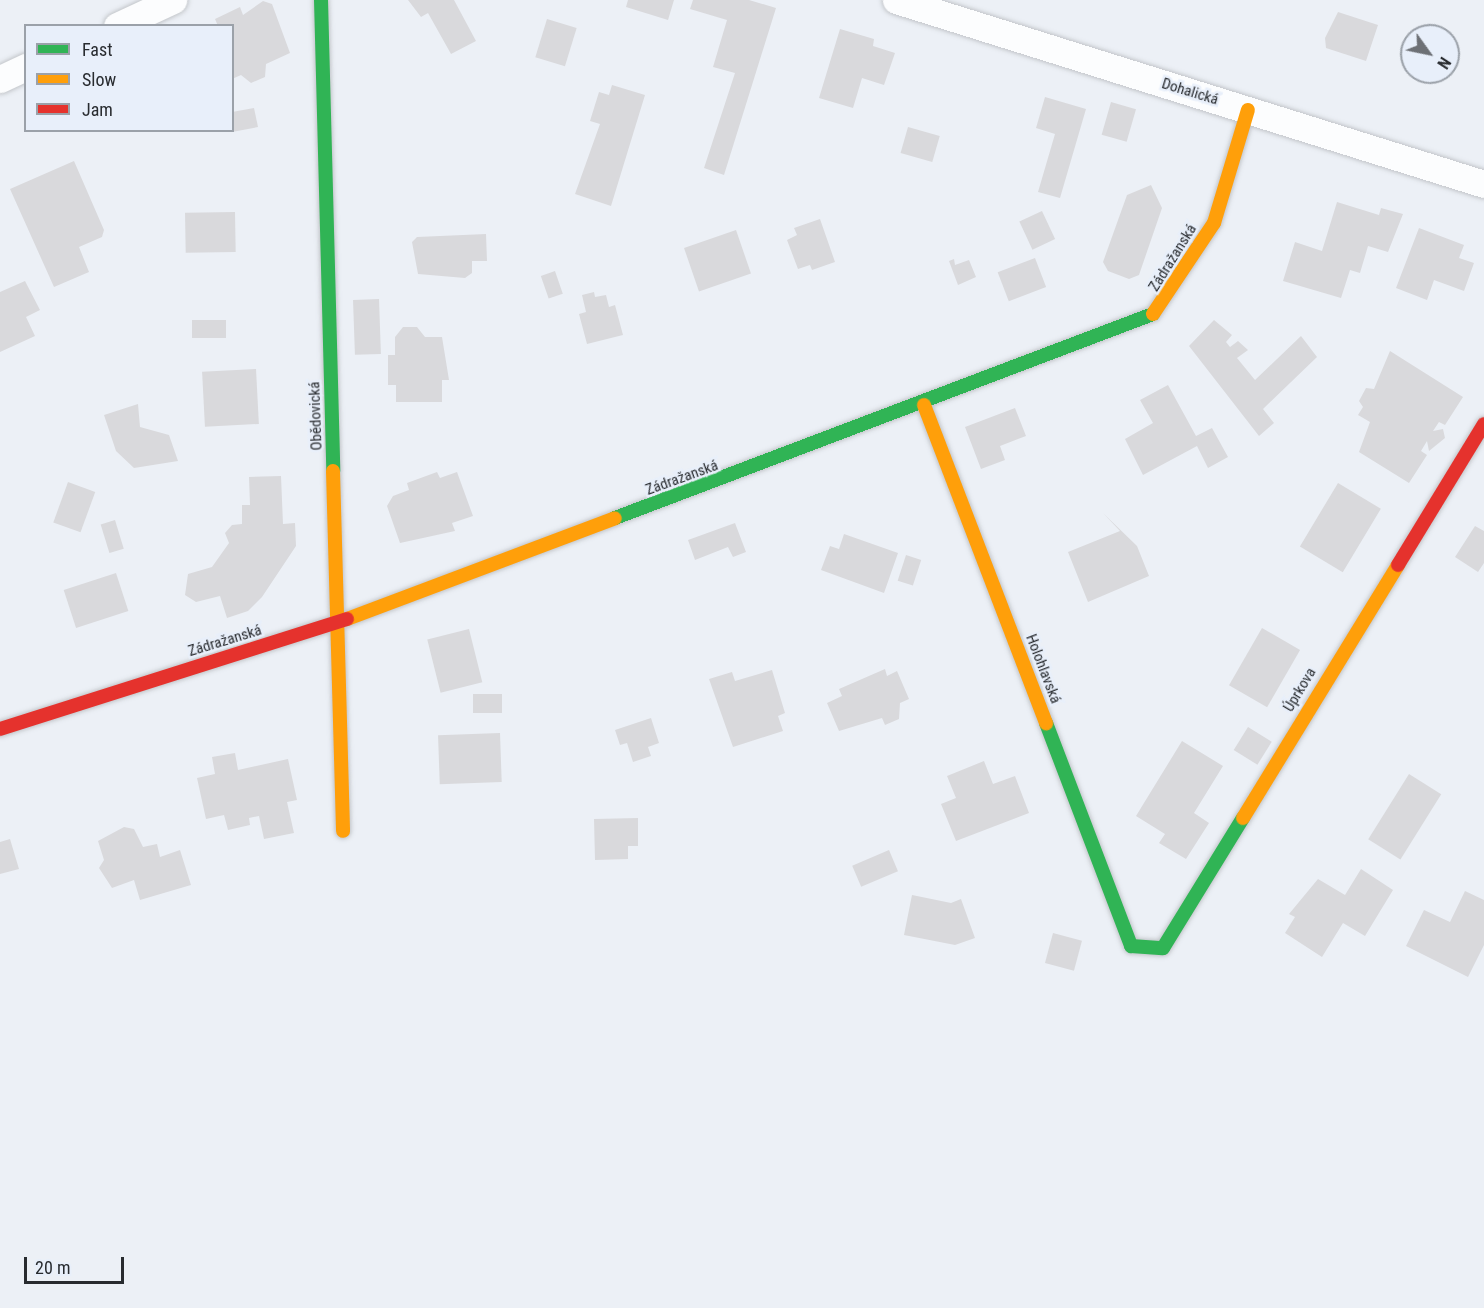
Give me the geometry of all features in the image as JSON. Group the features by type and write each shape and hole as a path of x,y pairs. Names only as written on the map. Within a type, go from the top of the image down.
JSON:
{"street":[{"path":"121,24 173,0"},
{"name":"Obědovická","path":"321,0 343,831"},
{"name":"Dohalická","path":"896,0 1484,184"},
{"path":"0,79 24,68"},
{"name":"Zádražanská","path":"0,729 338,623 924,405 1158,312 1214,222 1248,110"},
{"name":"Holohlavská","path":"924,405 1131,946"},
{"name":"Úprkova","path":"1131,946 1163,948 1484,424"}],"building":[{"path":"408,0 454,0 476,41 451,54 428,13 421,17"},
{"path":"628,0 674,0 668,20 626,7"},
{"path":"693,0 749,0 776,8 724,175 704,168 735,73 713,67 727,20 690,9"},
{"path":"263,1 272,4 290,53 266,64 265,77 251,83 241,75 234,78 234,24 217,24 215,19 240,7 243,15"},
{"path":"1338,12 1378,25 1366,61 1326,48 1325,38"},
{"path":"547,19 577,28 565,66 535,57"},
{"path":"840,29 874,39 873,46 895,53 884,85 862,78 853,108 819,98"},
{"path":"612,85 645,95 611,206 575,194 600,124 590,121 599,92 609,95"},
{"path":"1045,97 1086,109 1060,198 1038,192 1055,134 1036,128"},
{"path":"1111,102 1136,109 1127,142 1102,135"},
{"path":"254,108 258,127 234,132 234,112"},
{"path":"908,127 940,136 932,162 901,153"},
{"path":"74,161 104,230 102,237 79,247 89,272 54,287 10,189"},
{"path":"1151,185 1162,208 1139,275 1129,279 1108,271 1103,262 1127,195"},
{"path":"1337,202 1379,215 1381,208 1403,214 1388,252 1368,246 1360,273 1350,270 1341,298 1283,281 1295,242 1322,251"},
{"path":"1042,211 1055,239 1032,250 1019,222"},
{"path":"235,212 236,252 186,253 185,213"},
{"path":"820,219 835,262 812,270 810,265 798,269 787,240 797,235 794,228"},
{"path":"1419,228 1464,245 1459,258 1474,263 1464,291 1434,280 1427,300 1396,288"},
{"path":"736,230 751,273 699,291 684,248"},
{"path":"486,234 487,261 472,261 472,273 465,278 418,274 412,242 417,237"},
{"path":"1035,258 1046,287 1009,301 998,272"},
{"path":"954,259 955,265 969,260 976,277 958,285 949,261"},
{"path":"555,271 563,294 549,299 541,276"},
{"path":"25,281 40,310 26,317 35,336 0,352 0,292"},
{"path":"594,292 595,297 606,295 609,307 615,305 623,335 587,344 579,314 586,312 582,295"},
{"path":"379,299 381,354 355,355 353,300"},
{"path":"192,320 226,320 226,338 192,338"},
{"path":"1214,320 1232,335 1226,342 1230,347 1238,341 1248,350 1237,358 1255,380 1301,336 1317,357 1263,409 1274,423 1259,436 1189,346"},
{"path":"403,327 417,327 425,337 442,337 449,380 442,380 442,402 396,402 396,385 388,385 388,355 395,355 395,337"},
{"path":"1390,351 1463,397 1445,425 1439,422 1433,431 1443,429 1445,438 1429,451 1427,441 1421,451 1427,455 1409,483 1359,452 1370,422 1358,415 1363,407 1359,401 1366,388 1374,389"},
{"path":"256,369 259,424 205,427 202,372"},
{"path":"1168,385 1196,436 1212,428 1228,457 1208,468 1197,446 1143,475 1125,439 1153,423 1140,400"},
{"path":"138,404 140,427 169,435 178,461 134,468 116,451 104,415"},
{"path":"1015,408 1026,436 1000,446 1005,460 981,469 965,427"},
{"path":"437,472 440,478 457,472 473,516 452,523 455,531 400,543 387,506 393,496 409,490 407,483"},
{"path":"281,476 283,524 295,523 296,546 262,597 248,611 227,618 220,596 196,602 185,595 188,574 212,567 229,543 225,533 232,525 242,524 242,505 250,505 249,477"},
{"path":"68,482 95,492 81,532 53,522"},
{"path":"1338,483 1381,509 1343,572 1300,546"},
{"path":"1103,513 1137,546 1149,576 1088,602 1068,552 1120,531"},
{"path":"115,520 124,549 109,553 101,524"},
{"path":"735,523 746,552 733,557 728,547 695,560 688,540"},
{"path":"1475,526 1484,531 1484,563 1478,572 1455,557"},
{"path":"844,534 898,553 884,593 821,570 830,546 839,549"},
{"path":"906,555 921,560 913,586 898,581"},
{"path":"116,573 128,611 76,628 64,590"},
{"path":"1262,628 1300,650 1267,707 1229,685"},
{"path":"469,629 482,682 441,693 427,639"},
{"path":"885,669 887,676 897,671 909,699 900,703 899,719 885,725 882,718 839,731 827,703 842,696 839,689"},
{"path":"772,670 785,713 778,716 783,731 733,747 709,679 732,672 735,681"},
{"path":"473,694 502,694 502,713 473,713"},
{"path":"651,718 659,743 648,747 651,756 633,762 627,743 620,745 615,730"},
{"path":"1248,727 1272,742 1257,765 1234,750"},
{"path":"500,733 502,782 440,784 438,735"},
{"path":"1182,741 1223,766 1194,813 1209,823 1186,859 1159,843 1165,834 1136,816"},
{"path":"235,753 238,770 288,759 297,800 287,802 294,833 264,839 259,816 249,818 250,825 228,830 224,815 206,819 197,778 215,774 212,757"},
{"path":"984,761 993,784 1015,776 1029,813 956,841 941,804 956,798 947,776"},
{"path":"1409,774 1441,794 1400,859 1368,839"},
{"path":"638,818 638,846 628,846 628,859 595,860 594,819"},
{"path":"124,827 134,829 143,847 157,844 160,857 180,850 191,885 140,900 134,880 112,888 99,868 104,860 98,841"},
{"path":"10,839 19,869 0,874 0,842"},
{"path":"889,850 898,871 861,887 852,866"},
{"path":"1361,869 1393,890 1365,936 1343,923 1322,957 1285,933 1295,917 1289,914 1318,879 1345,895"},
{"path":"1465,891 1484,900 1484,945 1468,977 1406,946 1424,910 1450,922"},
{"path":"912,895 951,903 961,899 975,938 955,945 904,935"},
{"path":"1053,933 1082,941 1074,971 1045,963"}],"traffic: fast":[{"path":"321,0 333,471"},
{"path":"615,518 1153,314"},
{"path":"1046,723 1131,946 1163,948 1243,818"}],"traffic: slow":[{"path":"1153,314 1214,223 1248,110"},
{"path":"924,405 1046,723"},
{"path":"333,471 343,831"},
{"path":"347,619 615,518"},
{"path":"1243,818 1398,565"}],"traffic: jam":[{"path":"1398,565 1484,424"},
{"path":"0,729 347,619"}]}
